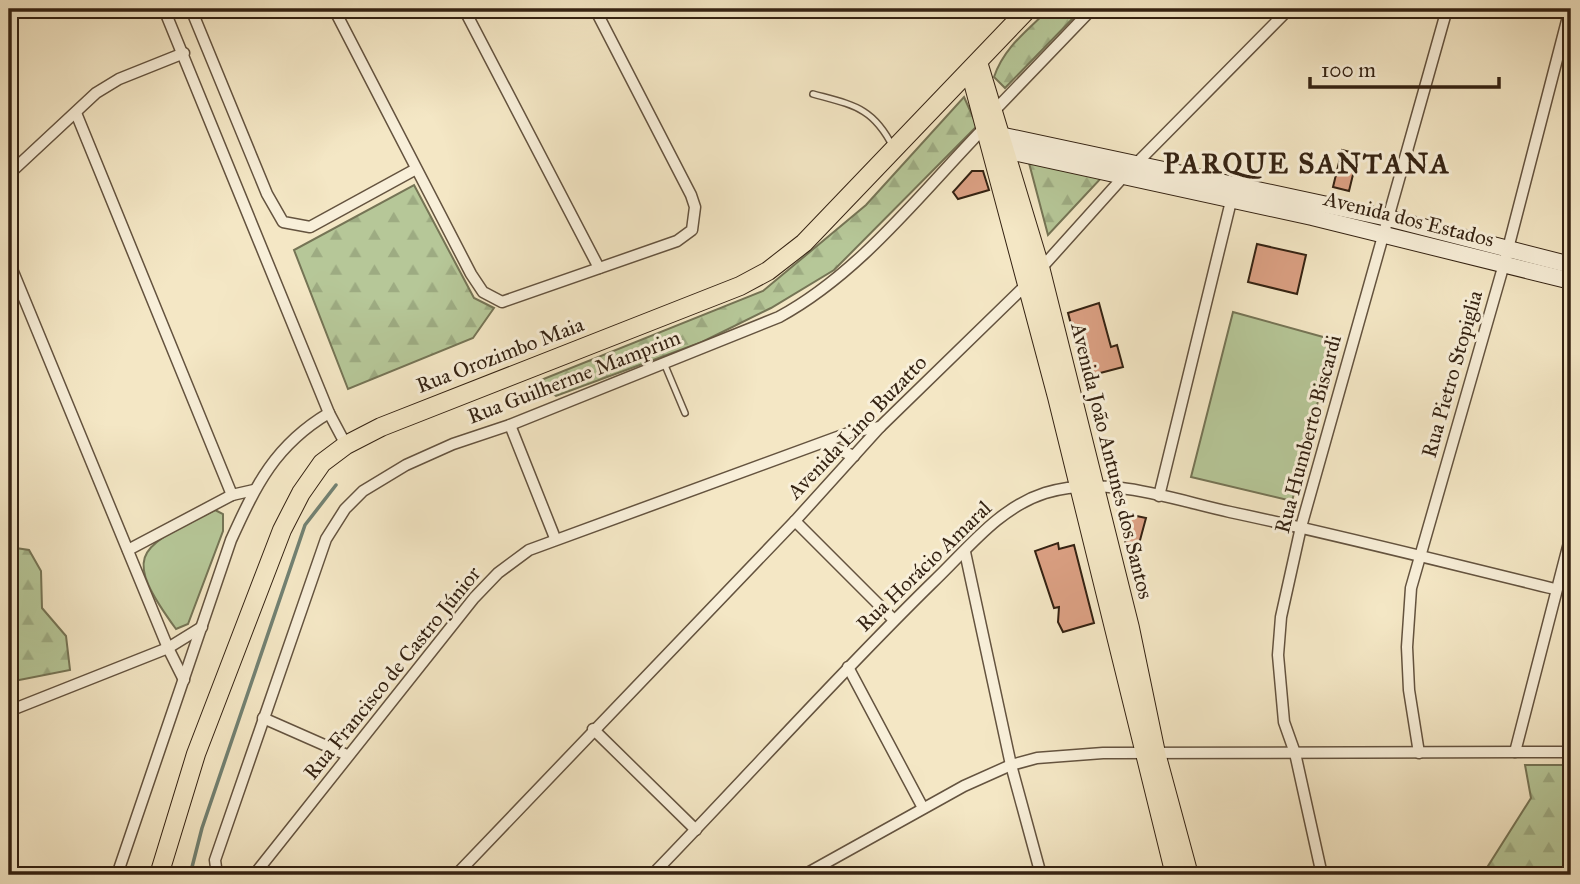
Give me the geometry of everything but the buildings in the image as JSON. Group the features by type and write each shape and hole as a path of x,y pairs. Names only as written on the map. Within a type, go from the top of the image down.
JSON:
{"main road":[{"name":"Rua Orozimbo Maia","path":"159,875 197,754 282,530 313,474 346,445 438,403 759,276 804,243 1028,9"},
{"name":"Avenida João Antunes dos Santos","path":"974,66 995,110 993,138 1040,267 1086,487"},
{"name":"Avenida João Antunes dos Santos","path":"974,66 1027,284 1130,628 1150,753 1175,875"},
{"name":"Avenida dos Estados","path":"993,138 1139,163 1233,193 1383,235 1571,265"},
{"name":"Avenida dos Estados","path":"993,138 1125,175 1388,218 1505,256 1571,281"},
{"name":"Avenida João Antunes dos Santos","path":"1150,753 1189,875"}],"street":[{"path":"164,9 329,413 346,445"},
{"path":"191,9 267,194 283,222 310,227 416,169"},
{"path":"334,9 482,292 502,302 677,241 692,230 695,207 691,195 595,9"},
{"path":"464,9 598,268"},
{"path":"995,110 1092,9"},
{"name":"Avenida Lino Buzatto","path":"456,875 795,521 880,427 1027,284 1125,175 1289,9"},
{"name":"Rua Humberto Biscardi","path":"1322,875 1295,753 1284,722 1278,655 1281,617 1301,527 1447,9"},
{"name":"Rua Pietro Stopiglia","path":"1419,753 1409,690 1407,647 1411,589 1505,256 1570,9"},
{"path":"9,174 96,93 119,79 184,53"},
{"path":"76,113 232,495"},
{"name":"Rua Guilherme Mamprim","path":"217,875 215,860 326,540 345,509 363,491 397,470 453,444 510,425 779,317 819,292 847,270 993,138"},
{"path":"1159,496 1233,193"},
{"path":"9,262 167,648 184,680"},
{"path":"117,875 231,540 254,490 285,445 302,429 329,413"},
{"path":"510,425 555,538"},
{"name":"Rua Francisco de Castro Júnior","path":"254,875 347,755 498,573 529,550 555,538 824,444 851,432 880,427"},
{"path":"824,444 853,456"},
{"name":"Rua Horácio Amaral","path":"657,873 848,667 990,526 1017,504 1046,493 1105,486 1159,496 1301,527 1555,589"},
{"path":"128,550 232,495 254,490"},
{"path":"795,521 894,620"},
{"path":"1515,752 1571,535"},
{"path":"965,552 1011,765 1041,875"},
{"path":"9,712 167,648 202,627"},
{"path":"848,667 923,808"},
{"path":"263,718 347,755"},
{"path":"593,729 696,830"},
{"path":"812,873 964,786 1011,765 1049,757 1150,753 1571,752"}],"lane":[{"path":"813,94 860,107 882,126 895,150"},
{"path":"664,363 685,413"}],"green space":[{"path":"1049,9 1082,9 1005,88 994,77 998,66 1017,40"},
{"path":"964,97 977,126 834,270 771,308 702,342 556,396 536,382 763,291 866,205"},
{"path":"1029,163 1104,175 1048,235"},
{"path":"414,185 474,298 494,308 473,338 348,389 294,250"},
{"path":"1233,312 1334,340 1292,501 1191,477"},
{"path":"215,510 223,514 223,531 188,624 176,629 148,583 144,567 146,554 169,534"},
{"path":"9,547 29,550 41,571 42,608 66,636 70,670 9,682"},
{"path":"1525,765 1571,765 1571,875 1495,875 1488,866 1531,798"}],"waterway":[{"path":"190,875 202,828 305,525 336,485"}],"district":[{"name":"PARQUE SANTANA","path":"1307,163"}]}
